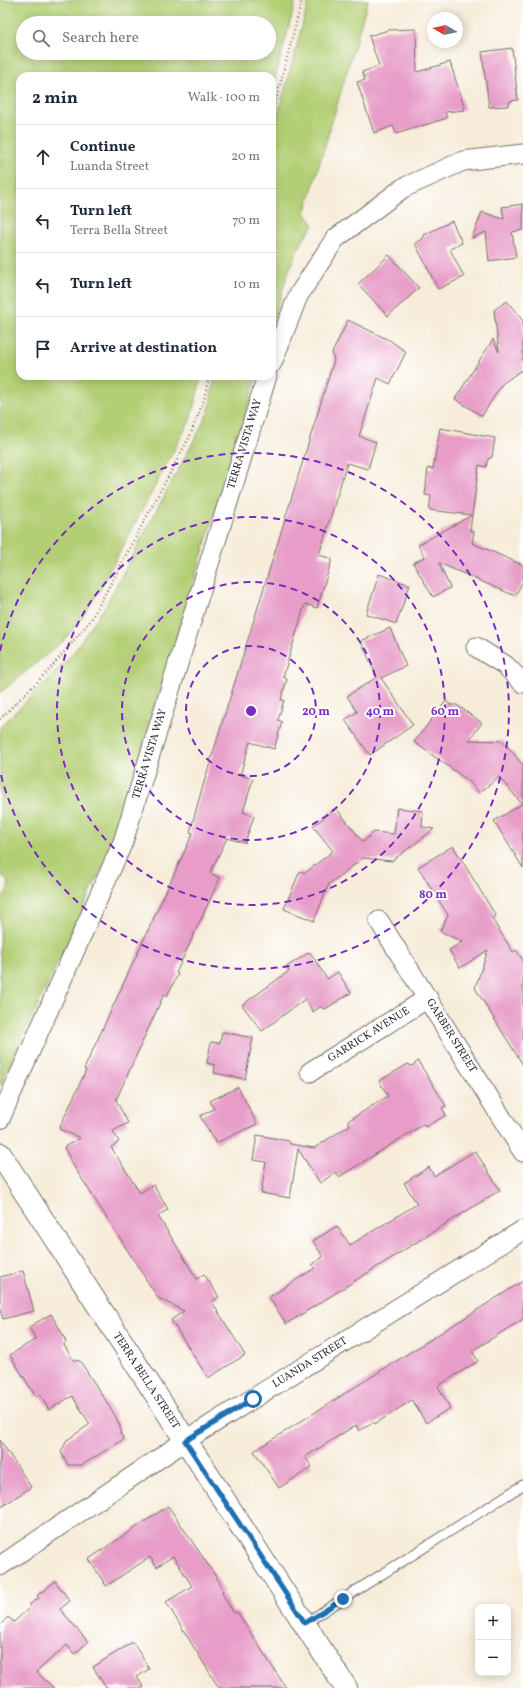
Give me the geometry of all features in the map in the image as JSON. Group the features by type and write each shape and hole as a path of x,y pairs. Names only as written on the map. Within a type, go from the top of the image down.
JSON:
{"street":[{"path":"276,353 298,296 335,239 403,188 463,161 523,154"},
{"name":"TERRA VISTA WAY","path":"0,1119 123,842 266,380"},
{"path":"476,647 505,665 523,683"},
{"name":"GARBER STREET","path":"379,921 523,1152"},
{"name":"GARRICK AVENUE","path":"310,1072 428,998"},
{"name":"TERRA BELLA STREET","path":"0,1154 346,1688"},
{"name":"LUANDA STREET","path":"0,1566 185,1441 523,1230"}],"lane":[{"path":"305,1623 523,1485"}],"path":[{"path":"276,101 302,0"},
{"path":"0,719 49,670 91,620 190,436 202,406 208,380"}],"green space":[{"path":"0,0 296,0 276,74 276,72 16,72 16,380 201,380 190,420 99,591 81,620 63,641 0,693"},
{"path":"309,0 368,0 305,213 314,225 306,236 293,260 276,313 276,122"},
{"path":"214,380 256,380 118,827 105,861 0,1086 0,897 6,894 9,884 5,877 0,876 0,727 52,676 73,653 106,605 209,410"}],"building":[{"path":"416,29 417,72 450,62 465,110 445,112 447,118 396,134 393,126 374,133 357,82 365,80 362,72 379,66 369,36 388,30"},
{"path":"512,48 518,100 510,101 508,106 489,107 482,52"},
{"path":"523,204 523,230 512,232 516,257 489,261 486,232 472,238 482,212 504,219 502,207"},
{"path":"452,221 462,243 450,249 464,277 438,289 415,243 423,239 424,235"},
{"path":"389,255 419,288 388,316 358,284"},
{"path":"507,301 523,321 523,369 502,384 482,416 455,399 493,339 499,352 494,310"},
{"path":"348,320 391,341 406,352 390,384 378,378 359,436 376,442 368,469 347,463 319,555 332,559 317,608 305,604 283,677 287,679 281,700 284,700 278,720 282,722 274,749 250,742 240,775 253,779 243,812 254,816 245,843 227,838 210,873 220,878 176,973 178,974 167,996 164,994 116,1100 128,1123 113,1131 119,1142 111,1147 140,1193 153,1185 168,1209 158,1216 197,1279 204,1274 219,1297 212,1302 245,1355 208,1378 171,1320 184,1311 158,1298 73,1165 64,1147 80,1138 59,1129 86,1070 84,1069 193,833 190,832 201,792 334,360 332,353"},
{"path":"440,428 495,438 492,457 488,459 486,467 479,465 472,515 429,510 431,496 425,495 428,468 433,469"},
{"path":"472,515 470,531 474,531 472,543 523,565 523,581 515,596 439,563 450,588 433,597 413,563 425,557 418,545"},
{"path":"379,574 410,585 396,624 366,614"},
{"path":"390,628 406,666 381,678 413,725 370,755 345,720 357,712 347,696 377,677 361,641"},
{"path":"446,701 451,705 457,705 482,723 469,740 503,741 523,765 523,868 494,821 522,804 499,777 479,793 470,782 414,742"},
{"path":"336,808 363,842 374,832 394,834 397,808 423,811 422,827 434,829 392,861 363,858 329,884 314,921 284,909 300,871 305,873 333,851 313,826"},
{"path":"453,846 496,916 492,919 513,952 516,950 523,960 523,1065 475,988 488,950 460,968 449,950 462,942 440,931 448,915 418,867"},
{"path":"310,952 327,979 338,972 351,993 325,1009 320,1007 313,1012 305,999 262,1031 242,1005 289,971 286,967"},
{"path":"222,1032 253,1038 245,1079 214,1073 215,1065 207,1063 211,1042 220,1043"},
{"path":"418,1061 446,1106 442,1108 446,1115 426,1127 424,1124 339,1177 336,1172 320,1183 298,1149 290,1198 261,1193 266,1162 253,1160 257,1135 289,1141 290,1144 314,1148 350,1125 348,1121 388,1096 379,1081 408,1064 412,1066"},
{"path":"238,1087 257,1124 216,1143 200,1116 214,1109 210,1101"},
{"path":"475,1151 500,1190 286,1324 269,1297 315,1268 312,1264 323,1257 313,1241 337,1226 350,1245 417,1204 404,1183 429,1167 434,1176"},
{"path":"23,1271 34,1311 3,1319 0,1310 0,1277"},
{"path":"523,1281 523,1319 472,1351 478,1361 438,1386 450,1408 426,1423 412,1400 375,1424 373,1422 359,1431 356,1425 305,1457 312,1467 279,1488 254,1451"},
{"path":"51,1314 66,1342 64,1345 73,1360 80,1361 113,1412 120,1426 120,1433 124,1439 82,1465 68,1465 61,1452 67,1440 90,1424 72,1396 49,1410 40,1394 36,1397 10,1355 36,1339 29,1327"},
{"path":"0,1440 31,1487 0,1508"},
{"path":"168,1506 219,1581 223,1590 222,1593 233,1612 238,1613 286,1688 219,1688 166,1602 192,1586 173,1556 157,1567 150,1557 106,1586 89,1559"},
{"path":"55,1581 70,1601 60,1609 88,1642 74,1654 67,1645 36,1672 54,1688 0,1688 0,1626 8,1617 14,1622 30,1607 30,1604 39,1598 37,1596"},
{"path":"133,1642 149,1669 137,1677 144,1688 106,1688 93,1667"}],"route":[{"path":"253,1399 185,1441 305,1623 343,1599"}]}
